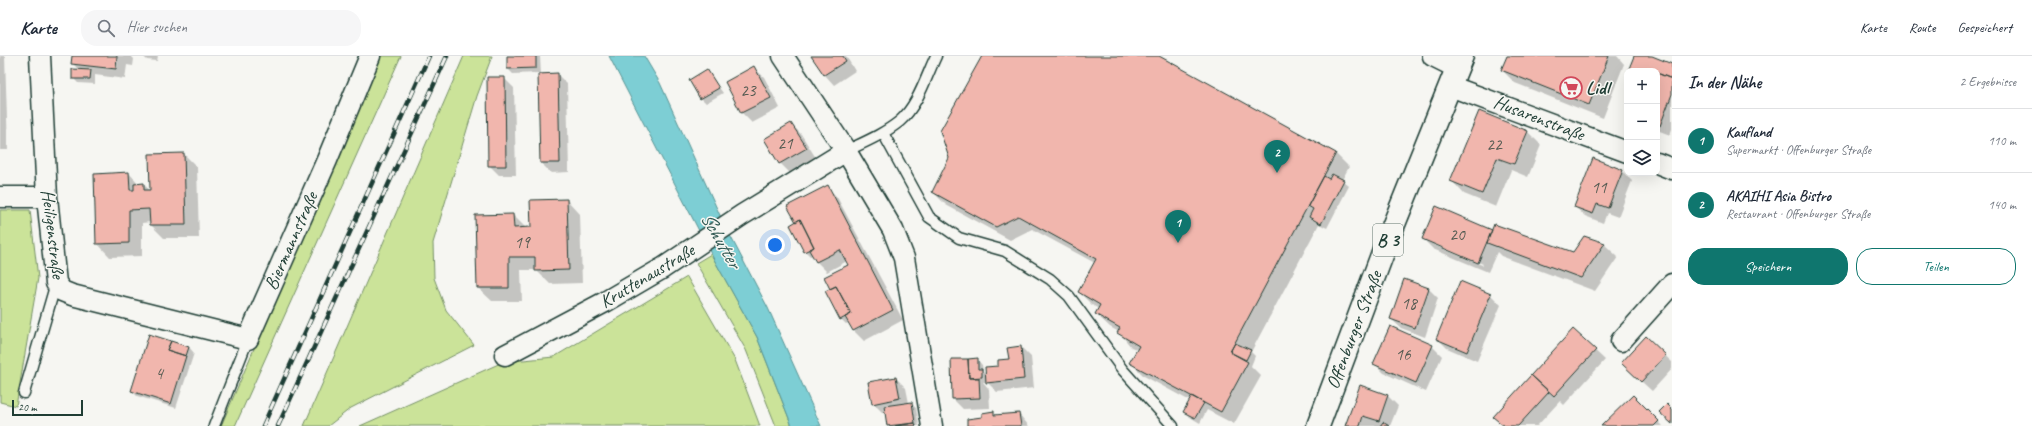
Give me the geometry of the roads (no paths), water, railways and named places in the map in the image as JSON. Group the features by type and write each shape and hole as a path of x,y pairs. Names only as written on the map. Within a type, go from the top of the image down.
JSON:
{"main road":[{"name":"Offenburger Straße","path":"1318,426 1388,239 1456,70"}],"street":[{"name":"Heiligenstraße","path":"40,56 47,197 56,283 62,292 248,339"},
{"name":"Biermannstraße","path":"248,339 327,160 370,56"},
{"path":"783,56 846,151 893,230 904,258 932,426"},
{"name":"Husarenstraße","path":"1433,56 1456,70 1624,151"},
{"name":"Kruttenaustraße","path":"505,355 605,302 686,254 742,215 846,151"},
{"path":"1660,165 1672,169"},
{"path":"0,197 47,197"},
{"path":"1621,341 1672,284"}],"lane":[{"path":"846,151 883,133 901,120 915,101 936,56"},
{"path":"883,133 929,217 959,238 1005,251 1050,279 1069,296 1122,369 1173,426"},
{"path":"24,393 56,283"},
{"name":"Biermannstraße","path":"214,426 248,339"}],"water":[{"name":"Schutter","path":"609,56 644,56 660,83 723,222 768,308 821,426 792,426 757,337 711,254"}],"railway":[{"path":"263,426 429,56"},
{"path":"278,426 447,56"}],"place":[{"name":"Lidl","path":"1571,88"},
{"name":"AKAIHI Asia Bistro","path":"1277,173"},
{"name":"Kaufland","path":"1178,243"}]}
